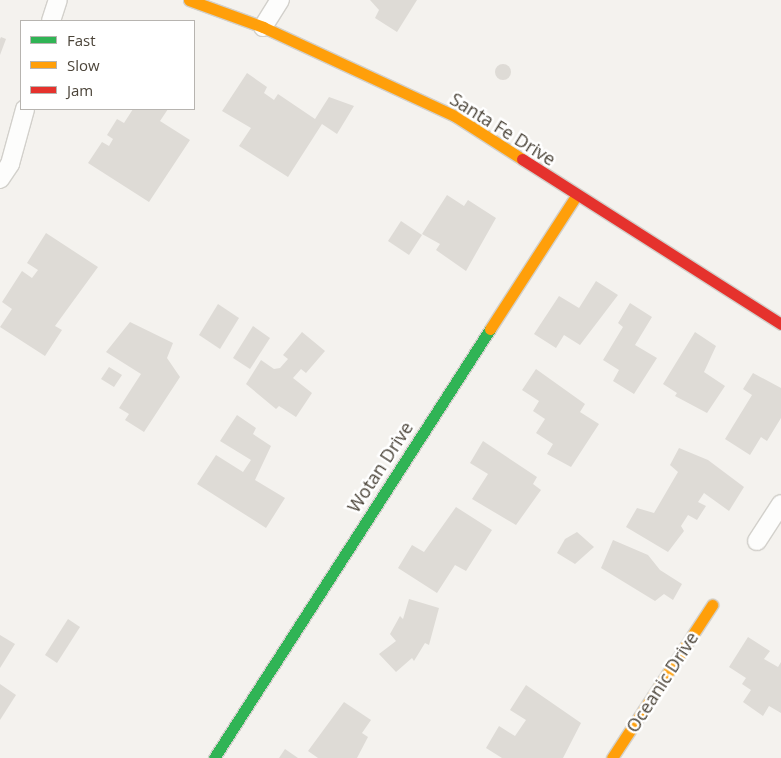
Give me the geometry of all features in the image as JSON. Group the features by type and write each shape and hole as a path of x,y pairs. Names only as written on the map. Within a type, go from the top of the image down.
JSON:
{"street":[{"path":"51,20 58,0"},
{"name":"Santa Fe Drive","path":"189,0 264,26 455,116 576,196 781,324"},
{"path":"264,26 280,0"},
{"path":"0,179 10,164 25,110"},
{"name":"Wotan Drive","path":"214,758 576,196"},
{"path":"757,541 781,504"},
{"name":"Oceanic Drive","path":"612,758 712,605"}],"building":[{"path":"370,0 417,0 397,32 375,18 379,10"},
{"path":"1,37 6,39 0,55 0,39"},
{"path":"500,64 506,64 511,69 509,78 500,80 495,75 495,69"},
{"path":"247,73 267,87 264,93 274,100 278,94 315,119 329,97 354,106 337,134 322,124 288,177 239,146 251,128 222,111"},
{"path":"132,110 167,110 160,121 190,140 149,202 88,163 102,142 109,146 113,139 107,135 117,119 124,123"},
{"path":"447,195 464,206 468,200 496,218 466,271 436,250 440,244 422,234"},
{"path":"401,221 422,235 409,255 388,241"},
{"path":"46,233 98,267 55,326 62,330 45,356 0,327 12,309 2,302 22,271 32,278 38,270 27,263"},
{"path":"596,281 618,295 580,345 564,335 556,348 534,334 559,296 579,308"},
{"path":"630,303 652,317 635,345 657,358 634,394 613,381 619,370 603,360 623,327 618,323"},
{"path":"218,304 239,318 220,349 199,335"},
{"path":"130,322 173,343 167,358 180,377 144,432 125,420 129,414 119,408 141,374 106,352"},
{"path":"253,326 270,338 250,369 233,358"},
{"path":"302,332 325,351 306,373 301,369 293,378 312,393 296,417 279,406 276,409 246,384 261,360 274,369 280,368 288,359 283,355"},
{"path":"695,332 716,346 704,372 725,386 707,413 675,396 677,393 663,384"},
{"path":"109,367 122,375 114,387 101,379"},
{"path":"536,369 585,404 580,412 599,424 571,467 547,454 553,444 536,433 545,419 533,411 539,401 522,390"},
{"path":"753,373 781,388 781,418 767,441 761,437 750,455 725,439 752,395 743,389"},
{"path":"237,415 256,428 253,434 271,446 255,480 285,498 266,528 197,484 216,455 243,472 251,460 220,441"},
{"path":"483,441 537,477 533,484 541,490 516,525 472,499 488,474 470,463"},
{"path":"679,448 708,460 744,487 729,511 704,493 698,502 706,506 697,520 688,515 681,526 684,531 668,552 626,527 637,508 654,513 678,472 670,465"},
{"path":"456,507 492,530 466,571 455,565 437,593 398,568 412,545 424,552"},
{"path":"577,532 594,547 575,564 557,553 565,539"},
{"path":"613,540 648,555 660,570 682,584 673,600 664,594 655,601 601,568"},
{"path":"409,599 439,608 429,645 425,643 414,661 412,658 396,672 379,654 396,641 390,634 400,616 403,619"},
{"path":"68,619 80,627 57,663 45,655"},
{"path":"0,635 15,644 0,668"},
{"path":"748,637 770,651 764,659 778,667 781,662 781,713 769,706 763,716 743,702 751,690 742,684 746,678 729,667"},
{"path":"0,684 16,695 0,720"},
{"path":"526,685 581,723 563,758 502,758 486,748 499,726 515,736 526,720 510,710"},
{"path":"344,702 371,720 362,733 368,737 357,758 318,758 308,751"},
{"path":"285,749 298,758 279,758"}],"traffic: fast":[{"path":"214,758 490,329"}],"traffic: slow":[{"path":"189,0 263,27 455,116 522,159"},
{"path":"490,329 576,196"},
{"path":"612,758 712,605"}],"traffic: jam":[{"path":"522,159 781,324"}]}
